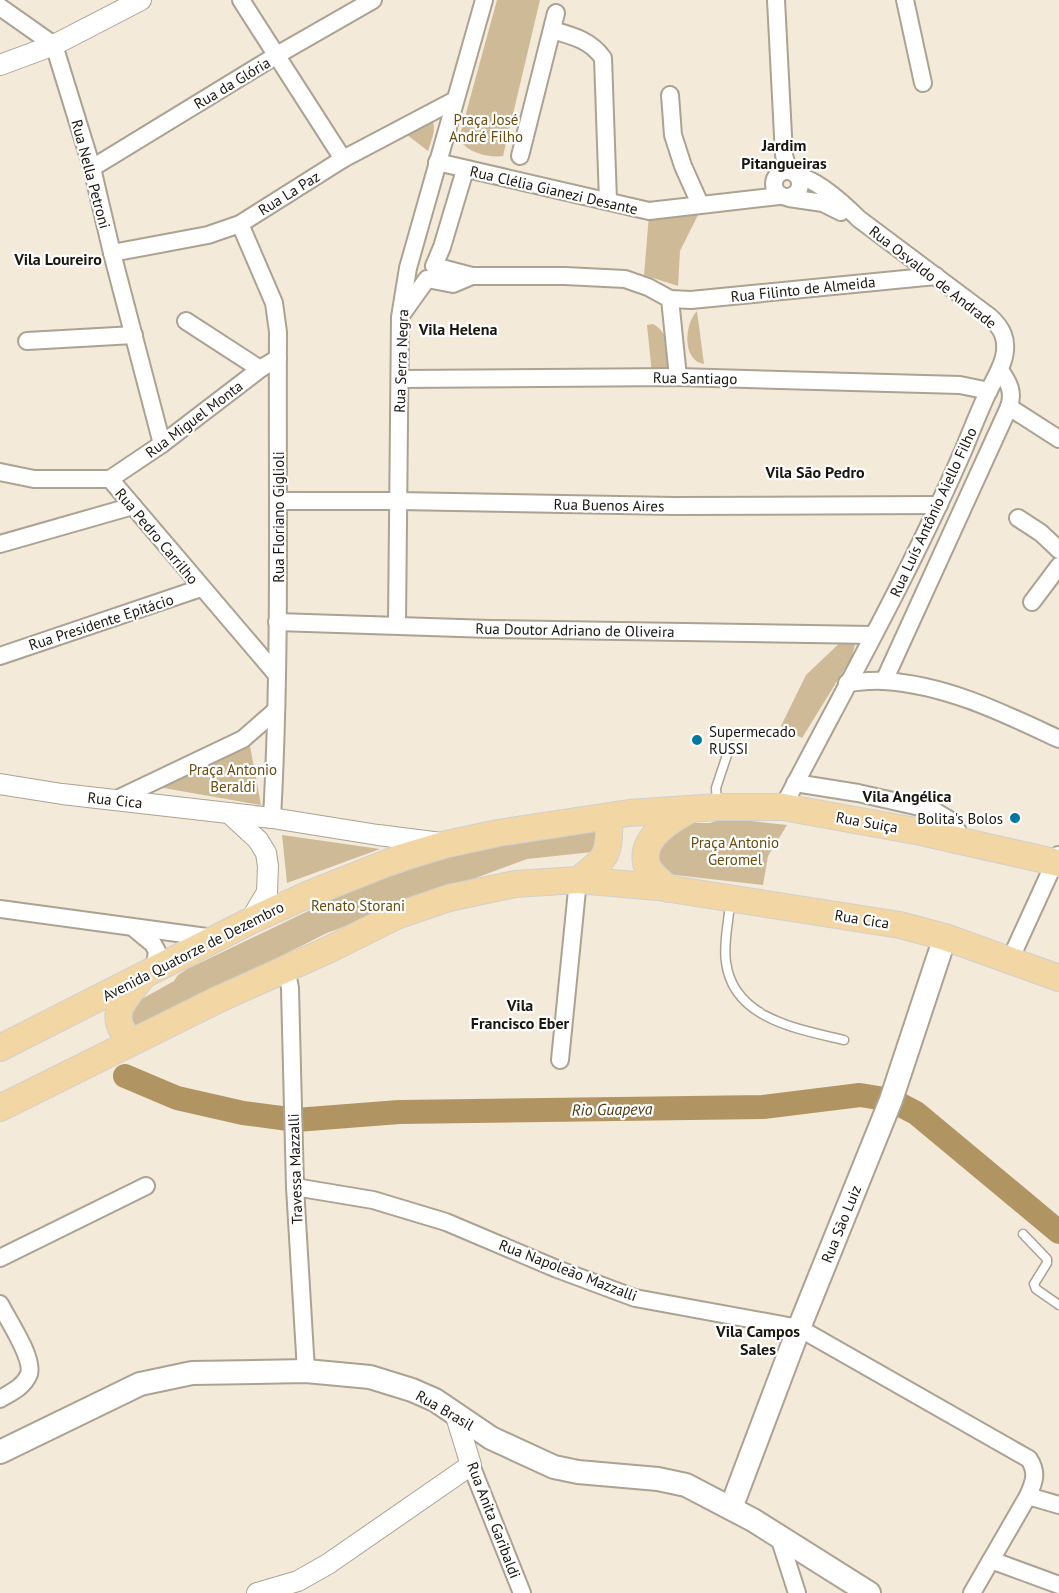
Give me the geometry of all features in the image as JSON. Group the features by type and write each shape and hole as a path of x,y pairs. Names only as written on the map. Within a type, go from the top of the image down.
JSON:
{"main road":[{"name":"Rua Suiça","path":"681,810 718,807 783,807 1057,859"},
{"name":"Avenida Quatorze de Dezembro","path":"0,1048 250,921 309,894 397,860 447,844 498,833 609,817 681,810"},
{"path":"663,888 646,864 649,843 681,810"},
{"path":"578,880 604,858 608,850 609,817"},
{"path":"0,1108 396,916 449,898 515,884 578,880 663,888"},
{"name":"Rua Cica","path":"663,888 900,925 945,938 1059,978"},
{"name":"Rua São Luiz","path":"731,1508 799,1328 886,1115 945,938"},
{"path":"132,1042 120,1029 117,1016 123,1001 142,977"},
{"name":"Rua Brasil","path":"0,1452 140,1384 192,1373 306,1371 370,1377 435,1400 491,1438 554,1467 578,1472 658,1479 686,1485 731,1508 869,1593"}],"street":[{"path":"241,0 343,159"},
{"name":"Rua da Glória","path":"92,168 277,55 374,0"},
{"name":"Rua Serra Negra","path":"397,624 400,317 408,268 484,0"},
{"path":"776,0 784,155 793,173 800,189 795,195 784,197 775,192 774,181 779,174 793,173"},
{"path":"905,0 923,83"},
{"path":"0,65 54,45 131,3"},
{"path":"0,7 54,45"},
{"path":"520,156 554,21 585,40 603,58 608,201"},
{"name":"Rua Nella Petroni","path":"54,45 92,168 162,444"},
{"path":"670,95 673,135 683,166 700,204"},
{"name":"Rua La Paz","path":"112,253 208,235 240,224 343,159 455,100"},
{"name":"Rua Clélia Gianezi Desante","path":"437,162 649,211 784,197"},
{"path":"400,317 430,273 442,247 465,170"},
{"name":"Rua Osvaldo de Andrade","path":"793,173 806,178 827,192 859,219 936,276 994,321 1005,337"},
{"name":"Rua Osvaldo de Andrade","path":"784,197 823,203 859,219"},
{"name":"Rua Floriano Giglioli","path":"240,224 274,303 278,332 277,675 272,818"},
{"path":"408,268 430,273 453,284 472,276 565,276 625,279 648,286 670,298 678,377"},
{"name":"Rua Filinto de Almeida","path":"670,298 690,300 936,276"},
{"path":"186,321 260,369"},
{"path":"27,341 134,335"},
{"name":"Rua Luís Antônio Aiello Filho","path":"783,807 939,506 1000,370 1005,355 1005,337"},
{"name":"Rua Miguel Monta","path":"110,479 162,444 260,369 278,358"},
{"path":"884,681 1009,407 1011,387 1000,370"},
{"name":"Rua Santiago","path":"400,379 678,377 960,385 989,391"},
{"path":"1009,407 1059,439"},
{"name":"Rua Pedro Carrilho","path":"0,472 33,479 110,479 277,675"},
{"name":"Rua Buenos Aires","path":"278,501 674,506 939,506"},
{"path":"0,544 133,506"},
{"path":"1018,518 1041,532 1059,550"},
{"path":"1032,602 1059,566"},
{"name":"Rua Presidente Epitácio","path":"0,656 201,588"},
{"name":"Rua Doutor Adriano de Oliveira","path":"277,622 397,624 489,629 873,635"},
{"path":"847,683 884,681 949,692 1059,739"},
{"path":"116,800 243,739 276,711"},
{"path":"243,739 263,740 276,749"},
{"path":"795,783 898,801 933,810 953,822 962,840"},
{"name":"Rua Cica","path":"0,784 62,794 272,818 447,844"},
{"path":"230,814 258,840 266,853 267,892 250,921"},
{"path":"1010,960 1057,859"},
{"path":"560,1060 578,880"},
{"path":"3,911 218,939"},
{"path":"135,928 158,951 155,964 142,977"},
{"name":"Travessa Mazzalli","path":"286,968 290,988 295,1187 306,1371"},
{"path":"0,1258 146,1186"},
{"name":"Rua Napoleão Mazzalli","path":"295,1187 373,1200 446,1222 557,1269 635,1298 799,1328 1029,1459 1035,1468 1035,1479 1028,1496"},
{"path":"0,1304 30,1361 28,1375 20,1387 0,1399"},
{"name":"Rua Anita Garibaldi","path":"455,1413 471,1465 522,1593"},
{"path":"257,1593 298,1581 328,1564 471,1465"},
{"path":"972,1593 1028,1496 1059,1505"},
{"path":"780,1537 797,1593"},
{"path":"991,1560 1059,1585"}],"lane":[{"path":"718,807 716,788 730,746"},
{"path":"730,898 725,960 730,982 746,1004 769,1018 844,1040"},
{"path":"1023,1234 1047,1258 1047,1263 1034,1284 1036,1289 1059,1305"}],"green space":[{"name":"Praça José André Filho","path":"497,0 540,0 503,156 474,152 460,141"},
{"path":"432,119 434,131 428,151 402,131"},
{"path":"702,207 680,251 678,286 644,275 649,215"},
{"path":"697,311 704,364 692,356 687,341 690,324"},
{"path":"653,324 663,332 666,338 675,371 652,374 647,325"},
{"path":"846,637 852,639 855,644 852,657 802,738 781,726 806,675"},
{"name":"Praça Antonio Beraldi","path":"250,746 261,805 158,787"},
{"name":"Praça Antonio Geromel","path":"724,818 787,825 768,856 763,885 675,875 664,870 655,861 660,843 687,823 710,823"},
{"name":"Renato Storani","path":"587,827 598,833 601,845 592,852 527,859 327,933 150,1024 134,1025 131,1013 140,1000 174,981 187,969 352,890 474,847"},
{"path":"282,835 380,849 287,883"}],"waterway":[{"name":"Rio Guapeva","path":"125,1076 177,1098 243,1113 296,1120 399,1112 763,1107 860,1095 891,1100 916,1113 1059,1232"}],"place":[{"name":"Supermecado RUSSI","path":"697,740"},
{"name":"Bolita's Bolos","path":"1015,818"}],"district":[{"name":"Jardim Pitangueiras","path":"784,154"},
{"name":"Vila Loureiro","path":"58,259"},
{"name":"Vila Helena","path":"458,329"},
{"name":"Vila São Pedro","path":"815,472"},
{"name":"Vila Angélica","path":"907,796"},
{"name":"Vila Francisco Eber","path":"520,1014"},
{"name":"Vila Campos Sales","path":"758,1340"}]}
